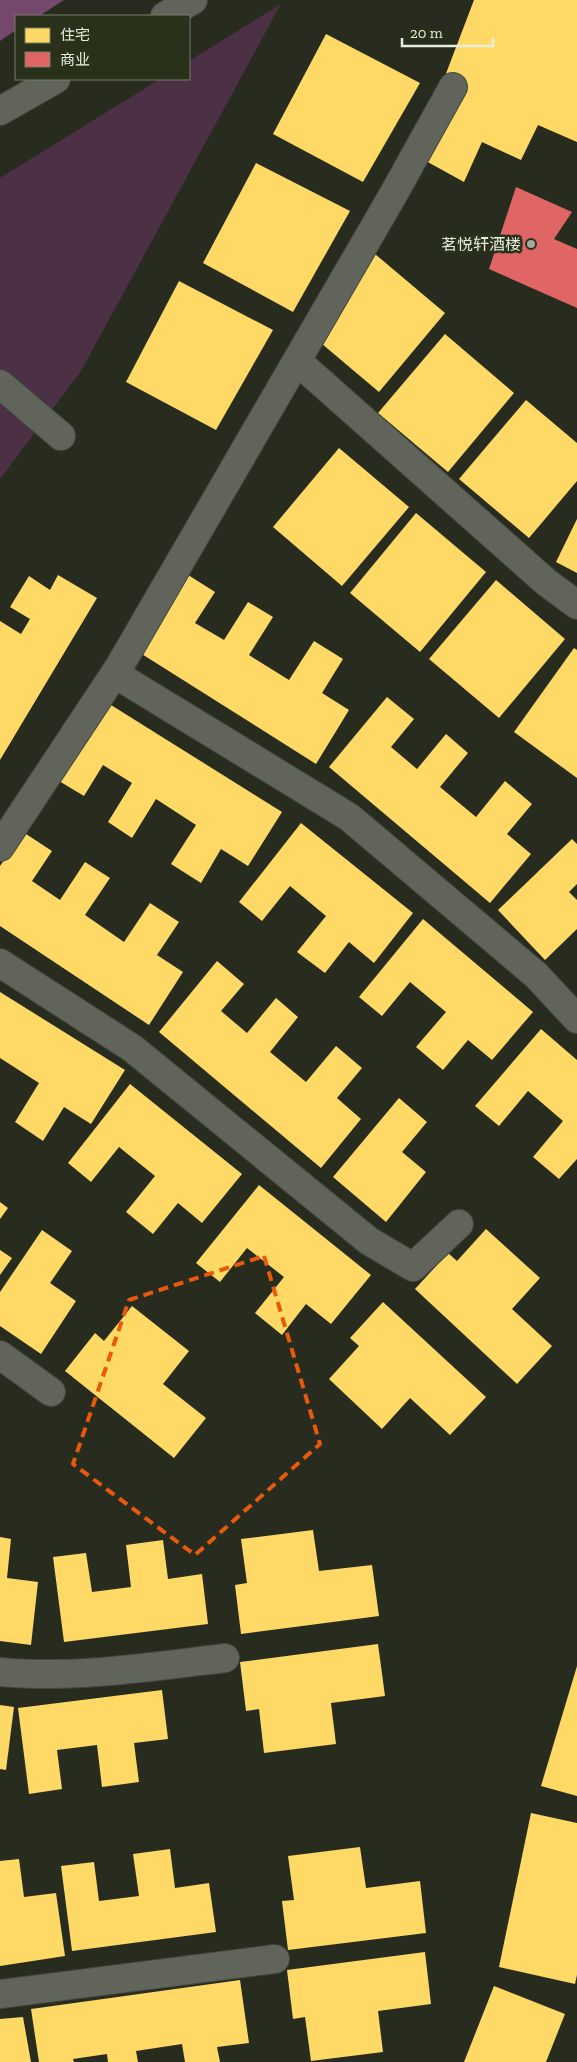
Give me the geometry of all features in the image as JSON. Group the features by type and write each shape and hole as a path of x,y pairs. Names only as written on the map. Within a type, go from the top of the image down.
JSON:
{"street":[{"path":"167,15 193,0"},
{"path":"0,111 54,80"},
{"path":"0,847 115,674 454,87"},
{"path":"297,361 546,582 577,606"},
{"path":"3,394 61,436"},
{"path":"115,674 349,817 536,975 577,1019"},
{"path":"0,963 132,1048 369,1241 413,1267 459,1224"},
{"path":"0,1355 51,1392"},
{"path":"0,1672 37,1675 150,1667 225,1658"},
{"path":"0,1994 275,1959"}],"highlighted area":[{"path":"264,1256 320,1444 195,1555 73,1464 129,1300"}],"shaded area":[{"path":"0,0 64,0 41,15 15,15 15,31 0,41"},
{"path":"281,4 81,371 0,479 0,178 158,80 190,80 190,60"}],"building: 住宅":[{"path":"474,0 577,0 577,142 538,125 521,160 482,142 464,182 415,155"},
{"path":"326,34 420,83 363,182 273,134"},
{"path":"256,163 350,211 293,312 203,263"},
{"path":"375,254 445,313 379,392 309,333"},
{"path":"179,281 273,330 216,430 126,382"},
{"path":"445,334 514,393 448,472 378,413"},
{"path":"526,400 577,443 577,481 529,538 459,479"},
{"path":"339,448 409,507 342,586 273,527"},
{"path":"416,513 486,572 420,652 350,593"},
{"path":"577,519 577,573 556,562"},
{"path":"185,573 215,592 195,623 224,640 248,602 273,617 249,655 289,680 314,641 343,659 322,693 349,710 316,764 137,651"},
{"path":"58,575 97,598 0,760 0,621 21,634 30,619 10,607 29,576 50,590"},
{"path":"496,580 565,639 499,718 429,659"},
{"path":"574,648 577,650 577,778 514,732"},
{"path":"387,697 414,719 391,747 417,769 446,734 468,753 440,787 476,817 505,781 532,804 507,834 531,854 490,903 329,767"},
{"path":"103,700 282,812 248,866 221,849 201,883 171,864 196,825 156,799 132,838 108,822 132,783 103,765 84,796 54,778"},
{"path":"301,823 413,913 374,963 349,942 325,973 297,952 326,916 290,886 262,921 239,902"},
{"path":"23,832 52,851 32,881 60,900 85,862 110,878 85,915 124,942 150,903 179,922 157,955 183,972 149,1025 0,926 0,866"},
{"path":"572,839 577,844 577,884 569,892 577,900 577,929 545,960 498,910"},
{"path":"423,919 533,1012 492,1060 468,1040 443,1070 416,1047 446,1012 410,982 382,1016 359,997"},
{"path":"217,961 244,984 221,1011 247,1033 276,998 298,1017 270,1052 306,1082 336,1046 362,1068 337,1098 361,1119 321,1168 159,1032"},
{"path":"0,992 125,1070 91,1124 64,1107 43,1141 15,1122 39,1083 0,1058"},
{"path":"541,1029 577,1060 577,1159 559,1179 533,1157 563,1121 528,1091 499,1126 475,1106"},
{"path":"130,1084 242,1174 202,1223 178,1203 153,1234 126,1212 155,1176 119,1147 91,1182 68,1163"},
{"path":"399,1098 427,1122 402,1152 426,1172 386,1222 333,1177"},
{"path":"259,1185 371,1275 331,1324 306,1304 282,1335 255,1313 284,1277 247,1248 220,1282 196,1263"},
{"path":"0,1202 8,1208 0,1219"},
{"path":"486,1229 540,1278 512,1309 552,1346 517,1384 415,1289 448,1253 457,1261"},
{"path":"42,1230 72,1251 50,1283 76,1301 41,1354 0,1326 0,1292"},
{"path":"0,1250 12,1258 0,1275"},
{"path":"383,1302 486,1397 450,1435 410,1398 382,1429 329,1379 359,1346 350,1338"},
{"path":"132,1306 189,1351 163,1384 206,1418 174,1458 65,1371 95,1333 104,1341"},
{"path":"313,1530 319,1571 372,1565 379,1616 241,1634 235,1585 247,1583 241,1539"},
{"path":"0,1537 11,1539 7,1578 38,1582 31,1645 0,1641"},
{"path":"163,1540 168,1579 202,1574 208,1624 64,1642 53,1557 86,1553 92,1592 131,1587 126,1545"},
{"path":"378,1644 385,1696 331,1703 336,1744 264,1753 259,1709 246,1711 240,1662"},
{"path":"577,1666 577,1796 541,1786"},
{"path":"162,1690 168,1739 134,1743 139,1782 102,1787 97,1745 57,1750 62,1789 29,1794 18,1708"},
{"path":"0,1705 14,1707 6,1770 0,1769"},
{"path":"531,1813 577,1823 577,1975 575,1984 499,1967"},
{"path":"360,1847 366,1888 420,1881 426,1933 288,1950 282,1901 294,1900 288,1856"},
{"path":"170,1849 175,1888 209,1883 216,1932 72,1951 61,1866 94,1862 99,1901 139,1896 133,1854"},
{"path":"19,1859 24,1897 56,1893 65,1956 0,1966 0,1861"},
{"path":"425,1952 431,2004 378,2011 383,2052 311,2061 305,2017 293,2019 287,1970"},
{"path":"240,1980 249,2043 217,2047 220,2062 185,2062 182,2044 136,2051 138,2062 108,2062 107,2054 73,2059 74,2062 39,2062 31,2009"},
{"path":"494,1986 565,2014 546,2062 464,2062"},
{"path":"23,2017 31,2062 0,2062 0,2019"}],"building: 商业":[{"name":"茗悦轩酒楼","path":"516,187 572,212 554,239 577,249 577,308 489,269"}],"place":[{"name":"茗悦轩酒楼","path":"531,244"}]}
